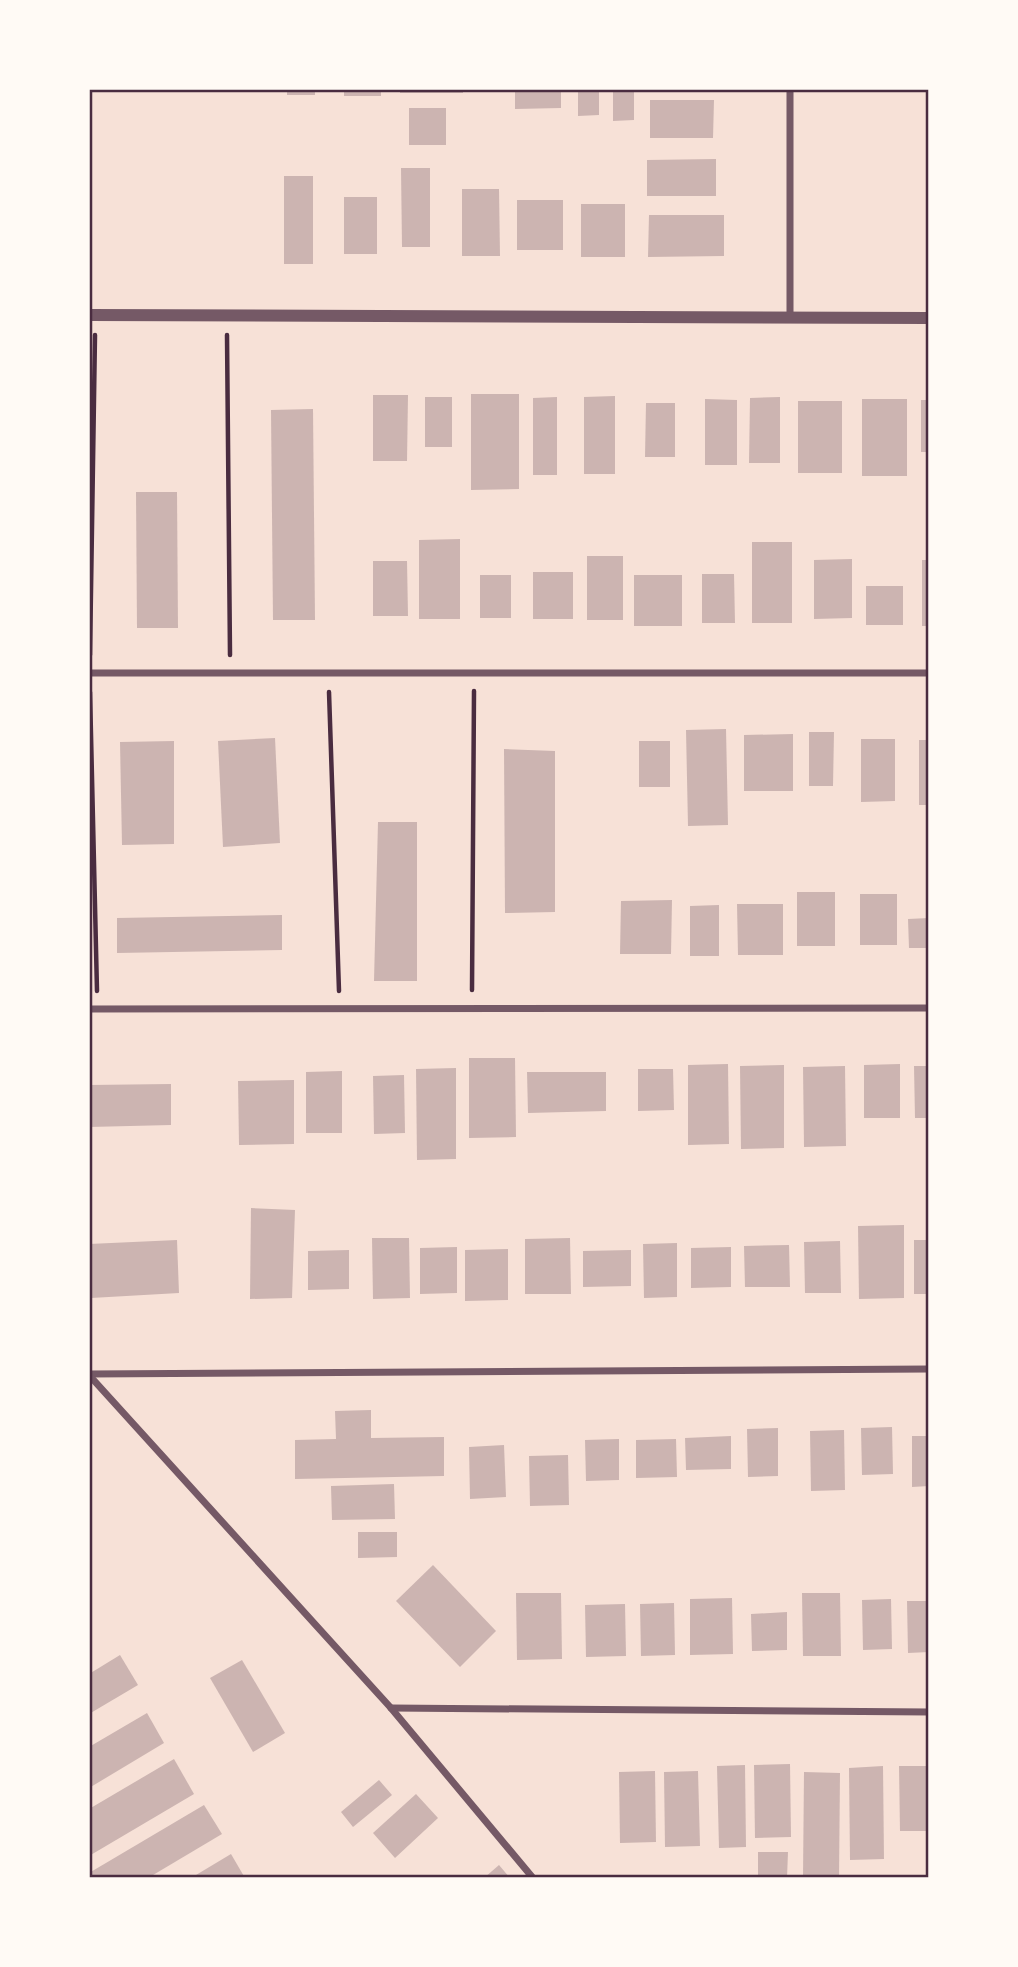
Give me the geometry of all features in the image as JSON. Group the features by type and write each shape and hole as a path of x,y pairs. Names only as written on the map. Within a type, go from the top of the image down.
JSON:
{"street":[{"path":"790,89 790,317"},
{"path":"89,315 929,318"},
{"path":"89,673 929,673"},
{"path":"89,1009 929,1008"},
{"path":"89,1375 929,1369"},
{"path":"89,1375 391,1708 533,1878"},
{"path":"391,1708 929,1712"}],"path":[{"path":"227,316 231,673"},
{"path":"328,673 340,1009"},
{"path":"472,1009 474,673"}],"building":[{"path":"287,89 315,89 315,95 287,95"},
{"path":"344,89 381,89 381,96 344,96"},
{"path":"400,89 463,89 463,93 400,93"},
{"path":"515,89 561,89 561,108 515,109"},
{"path":"578,89 599,89 599,115 578,116"},
{"path":"613,89 634,89 634,120 613,121"},
{"path":"845,89 922,89 922,92 845,92"},
{"path":"650,100 714,100 713,138 650,138"},
{"path":"409,108 446,108 446,145 409,145"},
{"path":"716,159 716,196 647,196 647,160"},
{"path":"401,168 430,168 430,247 402,247"},
{"path":"284,176 313,176 313,264 284,264"},
{"path":"462,189 499,189 500,256 462,256"},
{"path":"344,197 377,197 377,254 344,254"},
{"path":"517,200 563,200 563,250 517,250"},
{"path":"581,204 625,204 625,257 581,257"},
{"path":"649,215 724,215 724,256 648,257"},
{"path":"471,394 519,394 519,489 471,490"},
{"path":"373,395 408,395 407,461 373,461"},
{"path":"615,396 615,474 584,474 584,397"},
{"path":"425,397 452,397 452,447 425,447"},
{"path":"557,397 557,475 533,475 533,398"},
{"path":"780,397 780,463 749,463 750,398"},
{"path":"705,399 737,400 737,465 705,465"},
{"path":"862,399 907,399 907,476 862,476"},
{"path":"921,400 929,400 929,452 921,452"},
{"path":"798,401 842,401 842,473 798,473"},
{"path":"646,403 675,403 675,457 645,457"},
{"path":"313,409 315,620 273,620 271,410"},
{"path":"136,492 177,492 178,628 137,628"},
{"path":"460,539 460,619 419,619 419,540"},
{"path":"752,542 792,542 792,623 752,623"},
{"path":"587,556 623,556 623,620 587,620"},
{"path":"852,559 852,618 814,619 814,560"},
{"path":"922,560 929,560 929,626 922,626"},
{"path":"373,561 407,561 408,616 373,616"},
{"path":"533,572 573,572 573,619 533,619"},
{"path":"702,574 734,574 735,623 702,623"},
{"path":"480,575 511,575 511,618 480,618"},
{"path":"634,575 682,575 682,626 634,626"},
{"path":"866,586 903,586 903,625 866,625"},
{"path":"726,729 728,825 688,826 686,730"},
{"path":"809,732 834,732 833,786 809,786"},
{"path":"793,734 793,791 744,791 744,735"},
{"path":"275,738 280,843 223,847 218,741"},
{"path":"861,739 895,739 895,801 861,802"},
{"path":"919,740 929,740 929,805 919,805"},
{"path":"174,741 174,844 122,845 120,742"},
{"path":"639,741 670,741 670,787 639,787"},
{"path":"504,749 555,751 555,912 505,913"},
{"path":"378,822 417,822 417,981 374,981"},
{"path":"797,892 835,892 835,946 797,946"},
{"path":"860,894 897,894 897,945 860,945"},
{"path":"672,900 671,954 620,954 621,901"},
{"path":"737,904 783,904 783,955 738,955"},
{"path":"719,905 719,956 690,956 690,906"},
{"path":"282,915 282,950 117,953 117,918"},
{"path":"929,918 929,948 909,948 908,919"},
{"path":"469,1058 515,1058 516,1137 469,1138"},
{"path":"728,1064 729,1144 688,1145 688,1065"},
{"path":"900,1064 900,1118 864,1118 864,1065"},
{"path":"784,1065 784,1148 741,1149 740,1066"},
{"path":"845,1066 846,1146 804,1147 803,1067"},
{"path":"914,1066 929,1066 929,1118 915,1118"},
{"path":"456,1068 456,1159 417,1160 416,1069"},
{"path":"638,1069 673,1069 674,1110 638,1111"},
{"path":"342,1071 342,1133 306,1133 306,1072"},
{"path":"527,1072 606,1072 606,1111 528,1113"},
{"path":"404,1075 405,1133 374,1134 373,1076"},
{"path":"294,1080 294,1144 239,1145 238,1081"},
{"path":"171,1084 171,1125 89,1127 89,1085"},
{"path":"251,1208 295,1210 292,1298 250,1299"},
{"path":"904,1225 904,1298 859,1299 858,1226"},
{"path":"372,1238 409,1238 410,1298 373,1299"},
{"path":"570,1238 571,1294 525,1294 525,1239"},
{"path":"177,1240 179,1293 91,1298 89,1244"},
{"path":"914,1240 929,1240 929,1294 914,1294"},
{"path":"840,1241 841,1293 805,1293 804,1242"},
{"path":"677,1243 677,1297 644,1298 643,1244"},
{"path":"789,1245 790,1287 745,1287 744,1246"},
{"path":"457,1247 457,1293 420,1294 420,1248"},
{"path":"731,1247 731,1287 691,1288 691,1248"},
{"path":"508,1249 508,1300 465,1301 465,1250"},
{"path":"349,1250 349,1289 308,1290 308,1251"},
{"path":"631,1250 631,1286 583,1287 583,1251"},
{"path":"371,1410 371,1438 444,1437 444,1476 295,1479 295,1440 336,1439 335,1411"},
{"path":"892,1427 893,1474 862,1475 861,1428"},
{"path":"778,1428 778,1476 748,1477 747,1429"},
{"path":"844,1430 845,1490 811,1491 810,1431"},
{"path":"731,1436 731,1469 686,1470 685,1438"},
{"path":"912,1436 929,1436 929,1486 912,1487"},
{"path":"619,1439 619,1480 586,1481 585,1440"},
{"path":"676,1439 677,1477 636,1478 636,1440"},
{"path":"504,1445 506,1497 470,1499 469,1447"},
{"path":"568,1455 569,1505 530,1506 529,1456"},
{"path":"394,1484 395,1519 332,1520 331,1486"},
{"path":"358,1532 397,1532 397,1557 358,1558"},
{"path":"433,1565 496,1631 460,1667 396,1601"},
{"path":"516,1593 561,1593 562,1659 517,1660"},
{"path":"802,1593 840,1593 841,1656 803,1656"},
{"path":"732,1598 733,1654 690,1655 690,1599"},
{"path":"891,1599 892,1649 863,1650 862,1600"},
{"path":"907,1601 929,1601 929,1652 908,1653"},
{"path":"674,1603 675,1655 641,1656 640,1604"},
{"path":"625,1604 626,1656 586,1657 585,1605"},
{"path":"787,1612 787,1650 752,1651 751,1614"},
{"path":"120,1655 138,1685 89,1714 89,1674"},
{"path":"242,1660 285,1733 253,1752 210,1678"},
{"path":"147,1713 164,1743 89,1788 89,1747"},
{"path":"174,1759 194,1794 89,1856 89,1809"},
{"path":"790,1764 791,1837 755,1838 754,1765"},
{"path":"745,1765 746,1847 719,1848 717,1766"},
{"path":"883,1766 884,1859 850,1860 849,1768"},
{"path":"899,1766 926,1766 927,1831 900,1831"},
{"path":"655,1771 656,1842 620,1843 619,1772"},
{"path":"698,1771 700,1846 665,1847 664,1772"},
{"path":"804,1772 840,1773 839,1878 803,1878"},
{"path":"379,1780 392,1795 353,1827 341,1812"},
{"path":"416,1794 438,1818 395,1858 373,1833"},
{"path":"204,1805 222,1834 148,1878 89,1878 89,1873"},
{"path":"758,1852 788,1852 787,1878 758,1878"},
{"path":"231,1854 245,1878 191,1878"},
{"path":"499,1865 510,1878 484,1878"}]}
